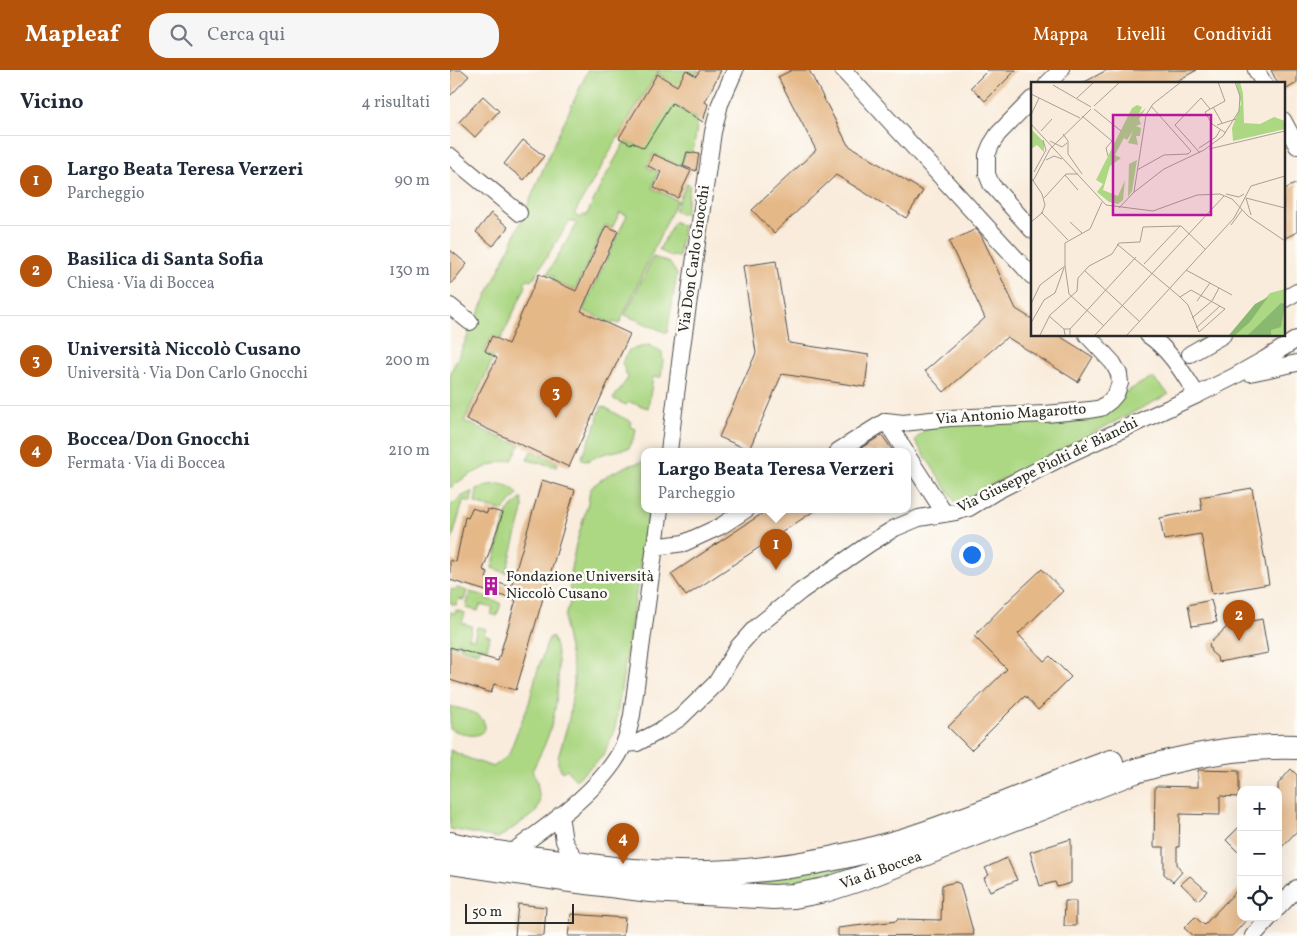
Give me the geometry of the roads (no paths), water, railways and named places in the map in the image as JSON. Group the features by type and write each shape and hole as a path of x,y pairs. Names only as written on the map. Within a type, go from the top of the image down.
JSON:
{"main road":[{"name":"Via di Boccea","path":"450,862 581,864 634,871 714,872 779,867 823,860 885,846 925,834 1095,768 1182,742 1215,736 1297,730"},
{"name":"Via di Boccea","path":"450,844 507,863 650,890 756,896 794,896 835,888 865,877 1134,771 1174,760 1216,752 1297,747"}],"street":[{"name":"Via Don Carlo Gnocchi","path":"668,448 712,141 720,104 735,70"},
{"path":"843,70 1031,275"},
{"path":"1049,82 1061,70"},
{"path":"1256,70 1263,82"},
{"path":"1031,100 998,134 991,145 986,165 991,184 1031,229"},
{"path":"1284,122 1297,146"},
{"path":"450,156 519,214"},
{"path":"1284,299 1297,292"},
{"path":"450,306 470,322"},
{"name":"Via Antonio Magarotto","path":"886,421 903,422 1045,414 1101,408 1117,392 1120,383 1119,374 1113,363 1088,336"},
{"path":"1150,336 1159,342 1167,351 1197,395"},
{"path":"1190,354 1221,336"},
{"name":"Via Giuseppe Piolti de' Bianchi","path":"624,744 637,743 680,718 716,683 738,647 749,634 776,610 869,544 895,528 919,518 962,511 969,508 995,492 1069,454 1233,377 1265,360 1297,339"},
{"path":"1233,377 1297,363"},
{"path":"843,448 886,421 903,448"},
{"path":"911,461 945,514"},
{"path":"507,863 600,780 617,758 624,744 632,715 659,513"},
{"path":"654,547 689,541 720,526 741,513"},
{"path":"560,815 564,841 581,864"},
{"path":"1282,904 1297,888"},
{"path":"1253,936 1266,921"}],"place":[{"name":"Università Niccolò Cusano","path":"556,418"},
{"name":"Largo Beata Teresa Verzeri","path":"776,570"},
{"name":"Fondazione Università Niccolò Cusano","path":"491,586"},
{"name":"Basilica di Santa Sofia","path":"1239,641"},
{"name":"Boccea/Don Gnocchi","path":"623,864"}]}
